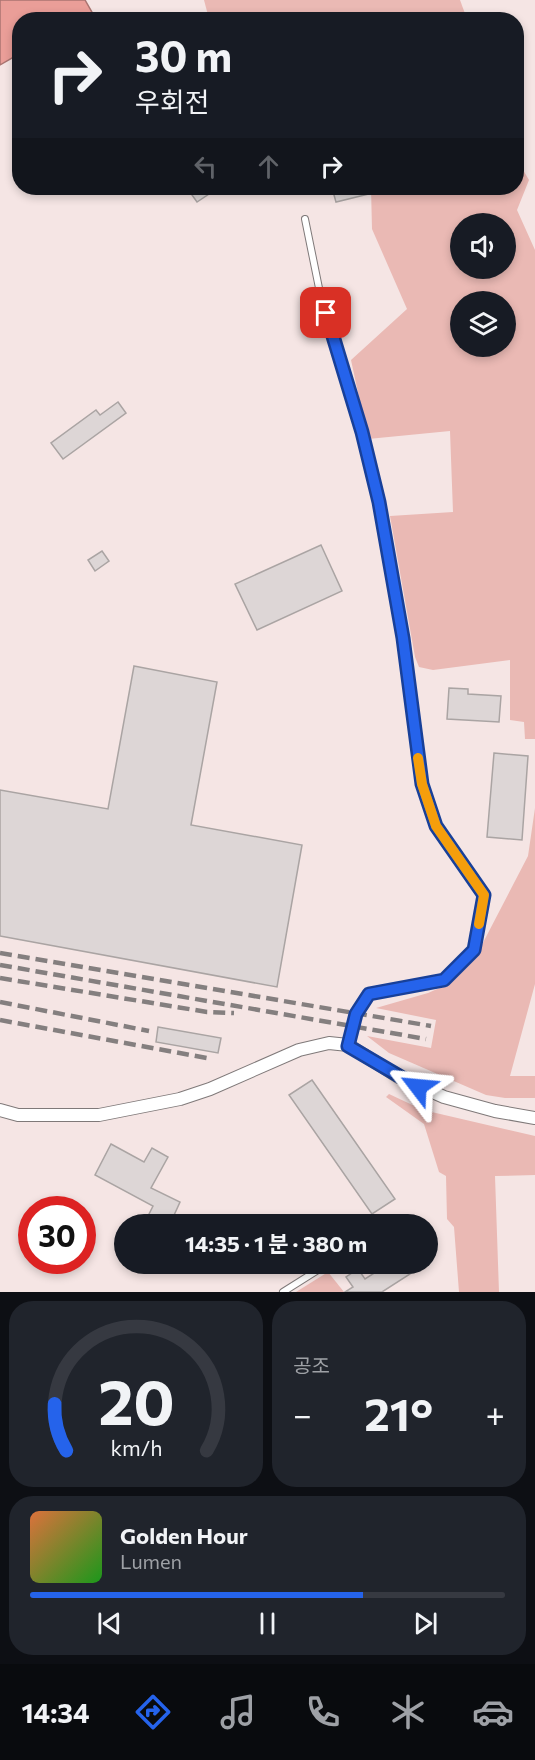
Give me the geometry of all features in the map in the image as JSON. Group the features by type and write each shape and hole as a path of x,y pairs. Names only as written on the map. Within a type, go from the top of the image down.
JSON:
{"street":[{"path":"0,1110 18,1115 99,1115 180,1099 317,1044 329,1043 348,1046 399,1077 427,1090 495,1111 535,1118"}],"lane":[{"path":"305,219 320,293 362,432 379,502 403,638 422,784 436,826 484,895 474,950 444,980 369,994 356,1014 348,1046"},
{"path":"283,1292 312,1274"}],"shaded area":[{"path":"0,0 535,0 535,1292 0,1292"},
{"path":"0,0 85,0 92,12 12,12 12,58 0,65"},
{"path":"204,0 460,0 464,12 207,12"},
{"path":"524,172 529,180 524,192"},
{"path":"371,195 523,195 517,210 535,250 535,739 525,739 524,722 510,720 510,660 433,670 419,667 415,657 390,516 453,512 450,431 368,439 351,360 407,309 372,229"},
{"path":"535,808 535,984 510,1076 535,1076 535,1098 505,1098 486,1095 389,1053 367,1036 431,1048 436,1020 376,1008 428,993 451,983 474,960 528,856"},
{"path":"389,1094 423,1110 535,1136 535,1175 495,1176 499,1292 459,1292 454,1227 447,1219 446,1176 439,1172 424,1124 386,1097"},
{"path":"325,1274 330,1274 344,1292 296,1292"}],"building":[{"path":"192,195 208,195 197,202"},
{"path":"334,195 365,195 336,202"},
{"path":"118,402 126,413 63,459 51,443 96,410 100,415"},
{"path":"321,545 342,591 257,630 235,584"},
{"path":"102,551 109,561 95,571 88,560"},
{"path":"134,666 217,682 191,825 302,845 277,987 0,936 0,790 108,809"},
{"path":"449,688 468,689 468,694 501,696 499,722 447,719"},
{"path":"494,753 528,756 522,840 487,837"},
{"path":"158,1027 221,1038 218,1053 156,1042"},
{"path":"312,1080 395,1199 372,1214 289,1095"},
{"path":"111,1144 144,1162 152,1148 168,1157 151,1188 180,1202 175,1214 149,1214 153,1206 95,1175"},
{"path":"350,1274 362,1274 365,1279 373,1274 410,1274 382,1292 345,1292 353,1287 346,1277"}],"railway":[{"path":"0,953 431,1026"},
{"path":"0,965 426,1039"},
{"path":"0,978 207,1012 234,1013"},
{"path":"0,1002 149,1031"},
{"path":"0,1020 212,1059"}],"slow traffic":[{"path":"418,758 422,784 436,826 484,895 479,924"}],"route":[{"path":"326,313 362,432 379,502 403,638 422,784 436,826 484,895 474,950 444,980 369,994 356,1014 348,1046 418,1087"}]}
